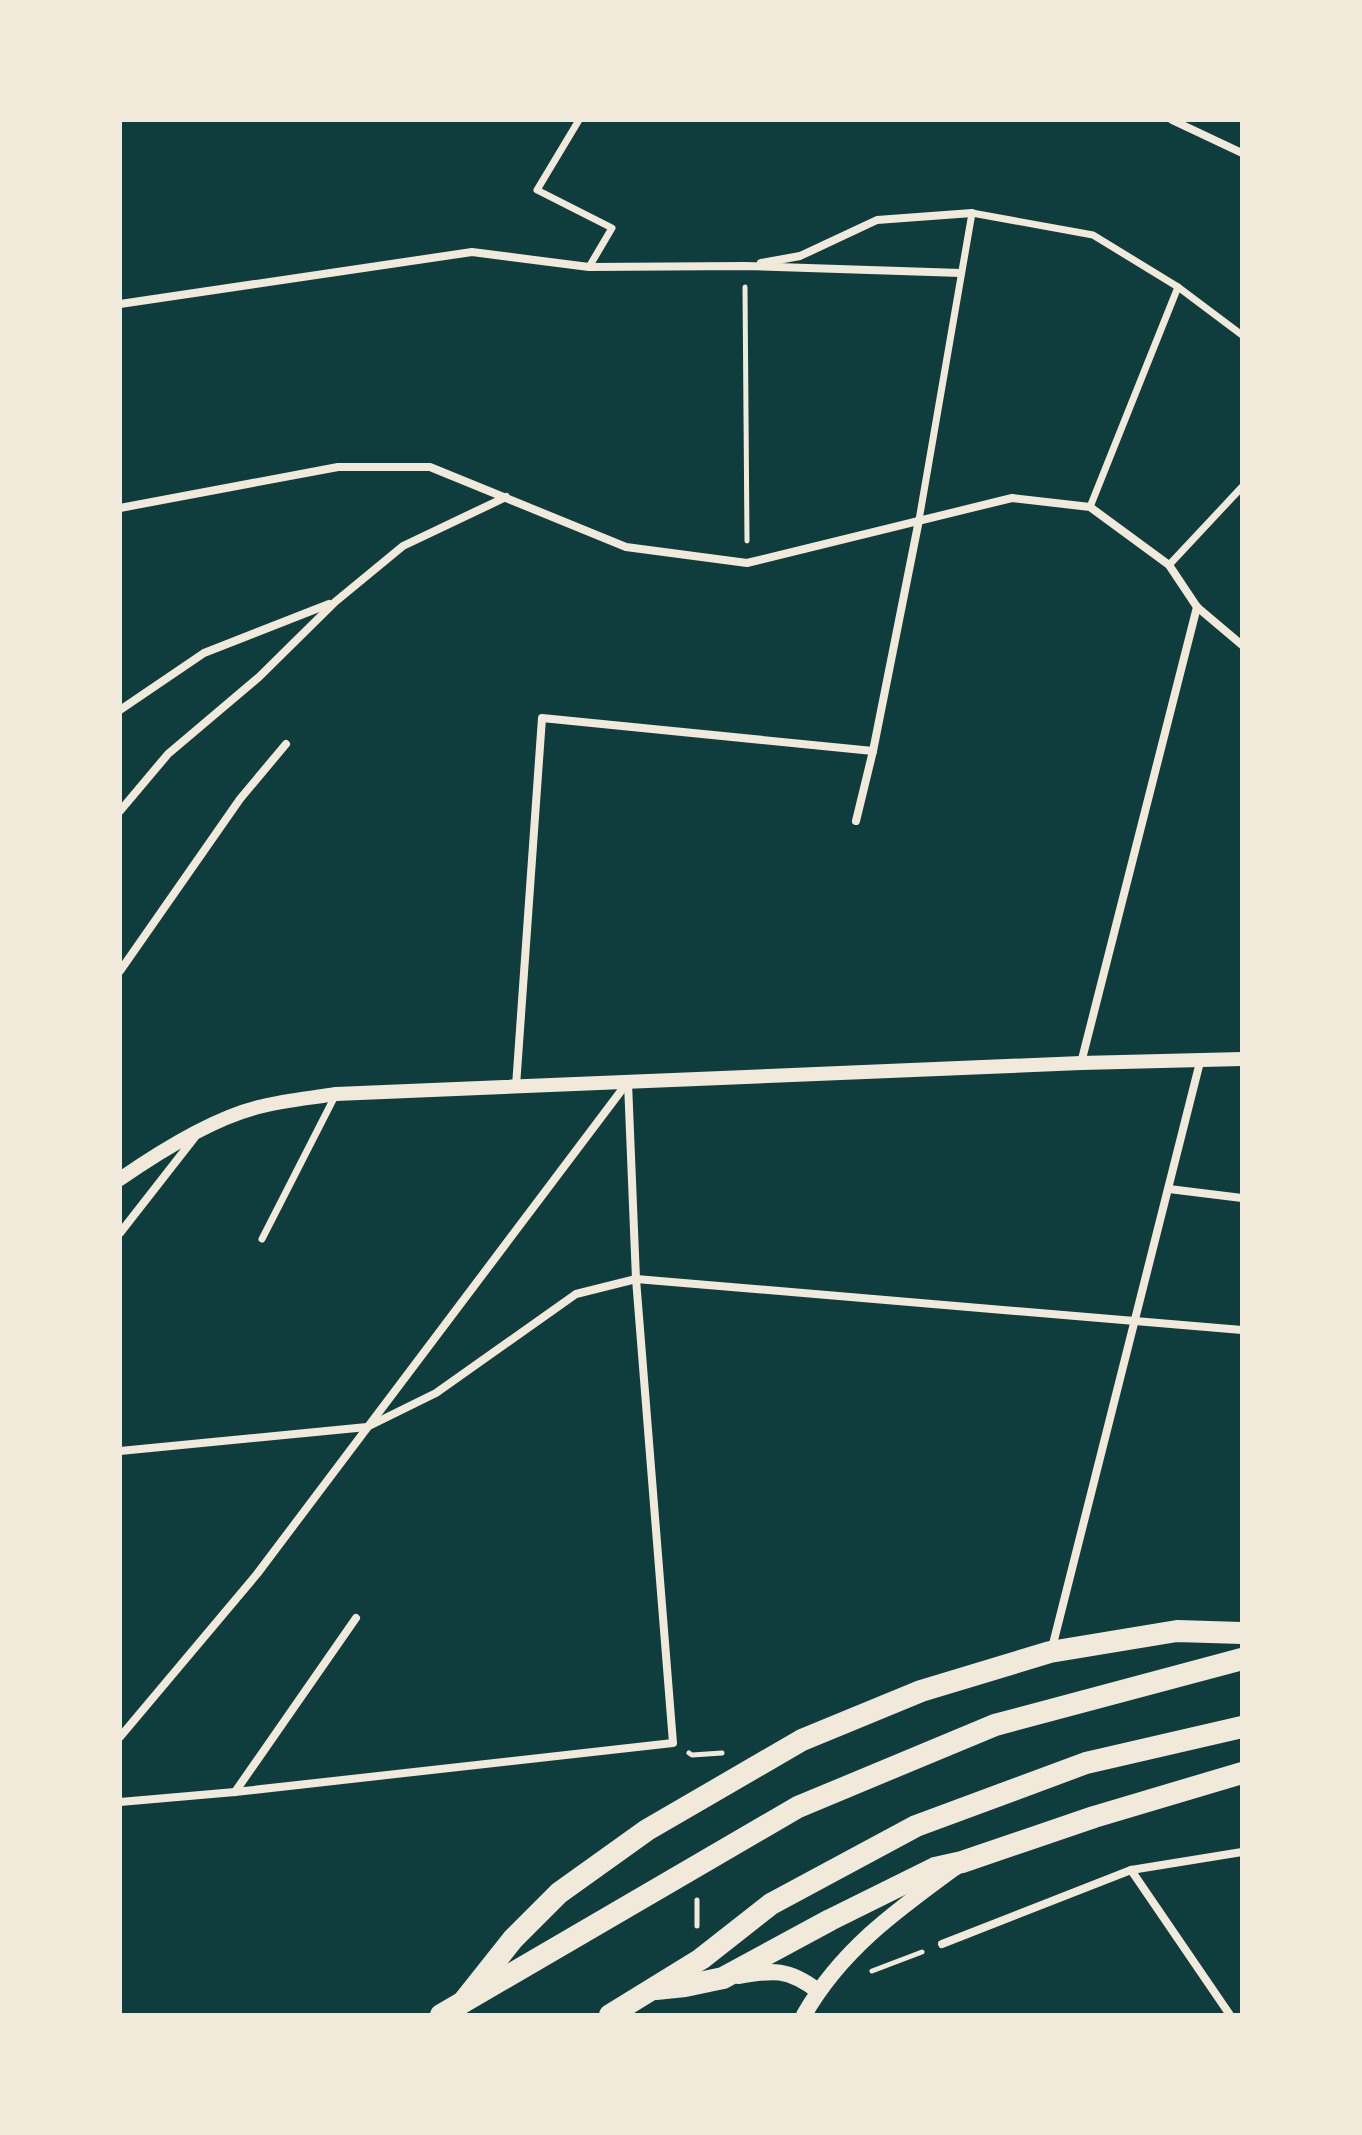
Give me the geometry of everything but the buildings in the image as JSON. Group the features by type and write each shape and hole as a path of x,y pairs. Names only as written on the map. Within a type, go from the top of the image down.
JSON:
{"highway":[{"path":"463,2002 513,1939 559,1893 647,1830 802,1740 921,1691 1050,1652 1177,1631 1242,1633"},
{"path":"441,2015 798,1807 995,1725 1242,1659"},
{"path":"610,2015 701,1959 771,1904 916,1826 1086,1763 1242,1727"},
{"path":"651,1990 723,1978 935,1868 1242,1773"}],"main road":[{"path":"804,2015 818,1991 883,1920 962,1862"},
{"path":"723,1978 769,1971 786,1972 801,1977 818,1991"}],"street":[{"path":"579,120 537,190 612,228 589,267"},
{"path":"1172,120 1242,153"},
{"path":"745,266 800,256 877,220 972,213 1093,235 1178,287 1242,335"},
{"path":"856,821 919,520 972,213"},
{"path":"120,304 472,252 589,267 745,266 961,273"},
{"path":"1090,507 1178,287"},
{"path":"120,508 338,467 430,467 626,547 747,563 1012,498 1090,507 1169,565 1197,607 1242,645"},
{"path":"1169,565 1242,487"},
{"path":"120,811 168,754 259,677 335,602 403,546 506,497"},
{"path":"120,710 204,653 335,602"},
{"path":"1081,1063 1197,607"},
{"path":"516,1086 542,718 873,751"},
{"path":"120,971 240,799 286,744"},
{"path":"120,1179 155,1155 201,1130 260,1106 336,1094 1242,1059"},
{"path":"1050,1652 1200,1062"},
{"path":"120,1802 673,1743 636,1279 628,1083"},
{"path":"120,1737 257,1574 628,1083"},
{"path":"262,1239 336,1094"},
{"path":"120,1233 201,1130"},
{"path":"1169,1189 1242,1198"},
{"path":"120,1451 367,1427 436,1393 576,1294 636,1279 1242,1330"},
{"path":"235,1792 356,1618"},
{"path":"942,1944 1131,1870 1242,1852"},
{"path":"1131,1870 1230,2015"}],"path":[{"path":"745,266 747,563"},
{"path":"818,1991 942,1944"}]}
